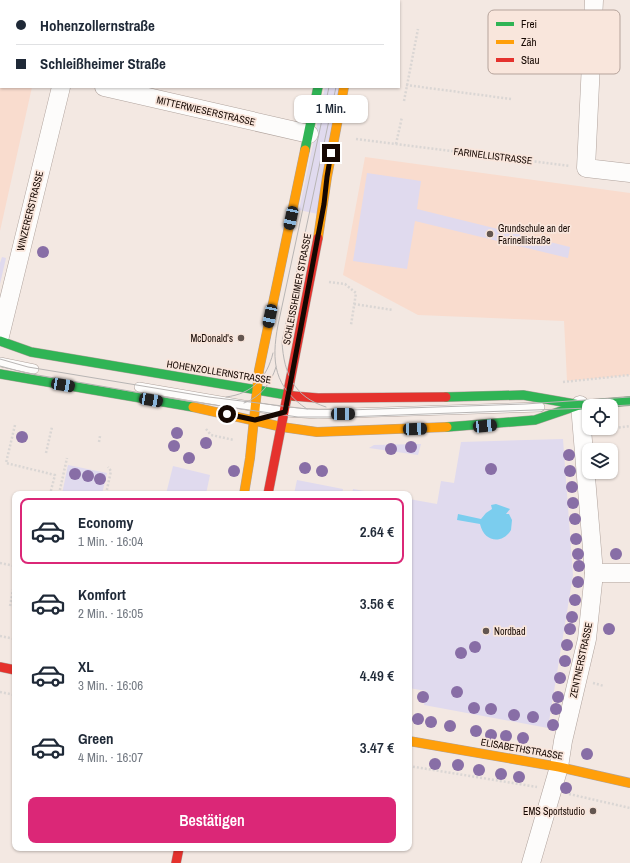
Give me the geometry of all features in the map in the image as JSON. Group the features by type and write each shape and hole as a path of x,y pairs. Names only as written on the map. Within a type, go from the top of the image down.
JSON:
{"street":[{"path":"594,0 594,10"},
{"path":"590,74 586,168 630,173"},
{"name":"WINZERERSTRASSE","path":"0,336 61,88"},
{"name":"MITTERWIESERSTRASSE","path":"108,88 309,134"},
{"name":"SCHLEISSHEIMER STRASSE","path":"244,491 255,420 257,389 318,88"},
{"name":"SCHLEISSHEIMER STRASSE","path":"269,491 323,210 327,177 344,88"},
{"name":"HOHENZOLLERNSTRASSE","path":"0,341 38,353 288,395 318,398 411,398 523,395 580,405"},
{"name":"HOHENZOLLERNSTRASSE","path":"0,374 214,411 282,427 317,432 485,426 535,420 580,405 630,401"},
{"name":"ZENTNERSTRASSE","path":"580,405 582,432"},
{"name":"ZENTNERSTRASSE","path":"531,863 559,767 563,741 588,639 594,573 582,435"},
{"path":"594,573 630,573"},
{"path":"0,667 12,669"},
{"name":"ELISABETHSTRASSE","path":"412,742 559,767 630,783"},
{"path":"176,863 178,851"}],"lane":[{"path":"0,362 41,371"},
{"path":"0,365 12,376"},
{"path":"131,386 285,412 318,414 580,405"},
{"path":"256,407 288,395"},
{"path":"255,420 285,412"}],"path":[{"path":"404,101 418,29"},
{"path":"406,85 511,99"},
{"path":"396,144 402,117"},
{"name":"FARINELLISTRASSE","path":"356,139 586,168"},
{"path":"325,281 345,284 356,294 351,325"},
{"path":"354,304 393,310"},
{"path":"15,425 6,463 55,475 51,491"},
{"path":"618,428 630,426"},
{"path":"46,453 52,427"},
{"path":"99,442 100,436"},
{"path":"60,491 67,458"},
{"path":"107,491 111,471 108,467"},
{"path":"0,563 12,565"},
{"path":"10,606 12,596"},
{"path":"0,636 12,638"},
{"path":"590,683 604,686"},
{"path":"0,692 12,694"},
{"path":"412,766 553,790 630,808"}],"shaded area":[{"path":"0,88 32,88 0,231"},
{"path":"325,88 340,88 318,214 299,210"},
{"name":"Grundschule an der Farinellistraße","path":"365,157 630,193 630,375 567,381 564,321 418,315 343,275"},
{"path":"367,173 421,181 417,209 570,247 568,258 415,221 407,269 353,261"},
{"path":"2,257 6,258 0,284 0,263"},
{"name":"Nordbad","path":"563,439 573,575 548,728 424,705 426,691 412,689 412,500 437,504 441,481 454,483 461,442"},
{"path":"421,444 418,455 369,448 374,445"},
{"path":"68,465 107,473 103,491 63,491"},
{"path":"173,466 210,475 207,491 167,491"},
{"path":"297,480 343,489 343,491 295,491"},
{"path":"353,489 364,491 353,491"}],"water":[{"path":"496,504 510,509 506,514 509,514 512,520 511,530 503,538 489,538 485,535 480,524 457,520 458,514 481,519 492,509 491,505"}],"tram line":[{"path":"307,409 296,401 281,383 275,362 275,351 278,325 329,88"},
{"path":"326,407 315,403 306,397 293,383 285,364 282,342 336,88"},
{"path":"226,397 243,392 257,383 267,370 273,353"},
{"path":"0,359 28,367 209,397 307,409 348,410 525,404 630,397"},
{"path":"0,366 26,373 187,401 298,417 344,417 582,408"},
{"path":"244,403 255,397 264,389 271,379 276,367"},
{"path":"618,406 630,405"}],"traffic: fast":[{"path":"305,150 318,88"},
{"path":"0,341 31,352 293,396"},
{"path":"0,374 193,407"},
{"path":"446,397 523,395 580,405 630,401"},
{"path":"447,427 535,420 579,405"}],"traffic: slow":[{"path":"318,238 327,177 344,88"},
{"path":"244,491 250,458 259,370 305,150"},
{"path":"193,407 282,427 317,432 447,427"},
{"path":"412,742 559,767 630,783"}],"traffic: jam":[{"path":"269,491 318,238"},
{"path":"293,396 318,398 446,397"},
{"path":"0,667 12,669"},
{"path":"176,863 178,851"}],"place":[{"name":"Grundschule an der Farinellistraße","path":"490,234"},
{"name":"McDonald's","path":"241,338"},
{"name":"Nordbad","path":"486,631"},
{"name":"EMS Sportstudio","path":"593,811"}],"route":[{"path":"227,414 255,420 285,412 324,204 331,153"}]}
